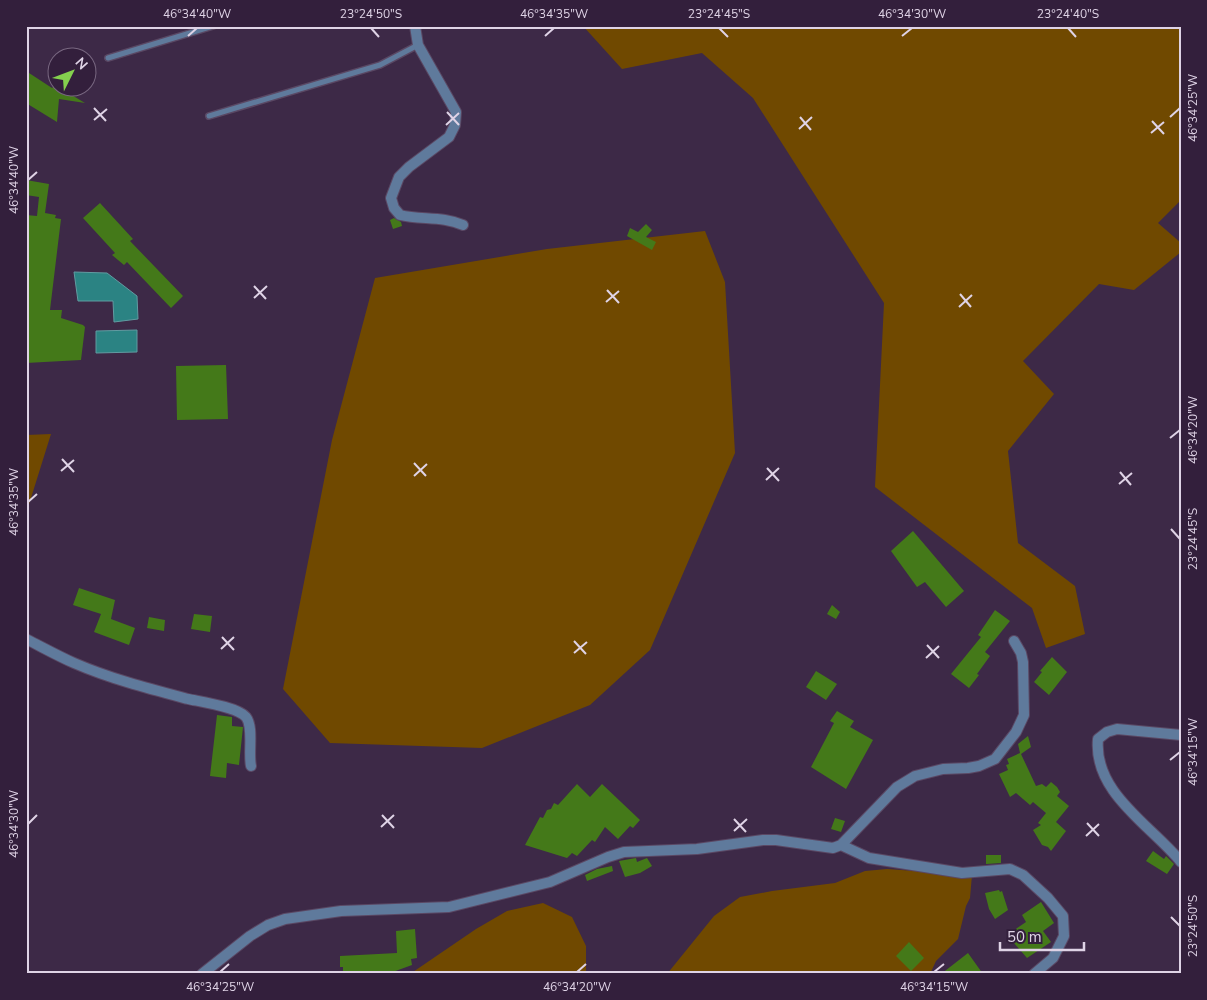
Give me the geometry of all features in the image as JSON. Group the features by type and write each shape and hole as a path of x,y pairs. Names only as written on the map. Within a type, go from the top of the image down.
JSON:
{"street":[{"path":"415,26 418,45 456,112 455,125 449,136 399,177 391,198 394,208 400,215 442,218 463,225"},
{"path":"26,639 75,663 135,685 226,708 244,715 248,721 250,732 248,756 251,766"},
{"path":"202,974 250,936 268,925 285,919 341,911 449,907 543,884 624,852 697,849 764,840 833,848 841,845 897,787 915,776 943,769 979,766 995,758 1016,732 1024,715 1023,662 1021,653 1014,641"},
{"path":"1181,735 1117,729 1107,732 1098,739 1097,750 1104,774 1129,812 1181,862"},
{"path":"841,845 868,858 962,873 1010,870 1023,875 1048,898 1063,916 1064,936 1053,958 1034,974"}],"lane":[{"path":"108,58 213,26"},
{"path":"209,116 380,65 418,45"}],"shaded area":[{"path":"583,26 1181,26 1181,200 1158,223 1181,243 1181,252 1134,290 1099,284 1023,361 1054,394 1008,451 1018,543 1075,586 1085,634 1046,648 1032,608 875,487 884,303 753,98 702,53 622,69"},
{"path":"705,231 725,282 735,453 650,650 590,705 482,748 330,743 283,689 332,440 375,278 547,249"},
{"path":"74,272 107,273 137,296 138,319 114,322 113,301 78,301"},
{"path":"137,330 137,352 96,353 96,331"},
{"path":"51,434 26,514 26,435"},
{"path":"887,869 972,875 970,898 966,906 958,939 936,961 930,974 667,974 714,916 740,897 835,883 865,871"},
{"path":"543,903 572,917 586,946 586,974 410,974 476,929 507,911"}],"building":[{"path":"26,71 48,85 48,98 77,98 85,103 59,99 57,122 26,103"},
{"path":"26,180 49,184 45,213 56,215 55,218 61,219 50,310 62,310 61,318 85,327 81,360 26,363 26,215 37,216 39,197 26,195"},
{"path":"100,203 133,239 130,241 183,296 171,308 127,262 124,265 112,255 115,253 83,218"},
{"path":"394,218 401,222 402,226 393,229 390,220"},
{"path":"646,224 652,230 646,237 656,242 652,250 627,236 630,228 638,232"},
{"path":"226,365 228,419 177,420 176,366"},
{"path":"913,531 964,591 946,607 925,582 917,587 891,551"},
{"path":"79,588 115,600 111,619 135,628 129,645 94,632 101,614 73,605"},
{"path":"832,605 840,612 836,619 827,614"},
{"path":"995,610 1010,621 985,652 990,656 969,688 951,674 981,637 978,635"},
{"path":"194,614 212,616 210,632 191,629"},
{"path":"149,617 165,620 164,631 147,628"},
{"path":"1052,657 1067,672 1049,695 1034,682 1042,672 1040,671"},
{"path":"816,671 837,684 826,700 806,687"},
{"path":"837,711 854,721 850,727 873,740 846,789 811,767 834,723 830,721"},
{"path":"217,715 232,717 232,726 243,727 239,765 227,763 226,778 210,776"},
{"path":"1028,736 1031,747 1021,754 1036,786 1042,784 1046,787 1051,782 1060,792 1057,796 1069,806 1056,822 1066,831 1051,851 1048,847 1042,845 1033,830 1041,825 1038,823 1046,813 1033,802 1030,805 1016,793 1010,797 999,774 1008,770 1006,765 1009,764 1007,759 1020,753 1018,744"},
{"path":"577,784 590,797 602,784 640,820 633,828 630,826 618,839 605,827 595,842 592,840 577,856 572,853 567,858 525,845 540,817 543,818 547,810 551,809 554,803 558,805"},
{"path":"835,818 845,821 841,832 831,829"},
{"path":"1153,851 1164,859 1166,856 1174,864 1167,874 1146,861"},
{"path":"986,855 1001,855 1001,863 986,864"},
{"path":"636,858 637,862 647,858 652,866 640,873 625,877 619,861"},
{"path":"612,866 613,871 587,881 585,875 597,869"},
{"path":"999,890 1000,892 1002,891 1008,910 995,919 989,909 985,893"},
{"path":"1041,902 1054,923 1043,931 1051,942 1027,958 1007,935 1026,922 1022,915"},
{"path":"415,929 417,958 411,959 412,965 390,973 343,974 343,967 340,967 340,956 397,953 396,931"},
{"path":"909,942 924,958 911,971 896,956"},
{"path":"968,953 983,974 941,974"}]}
